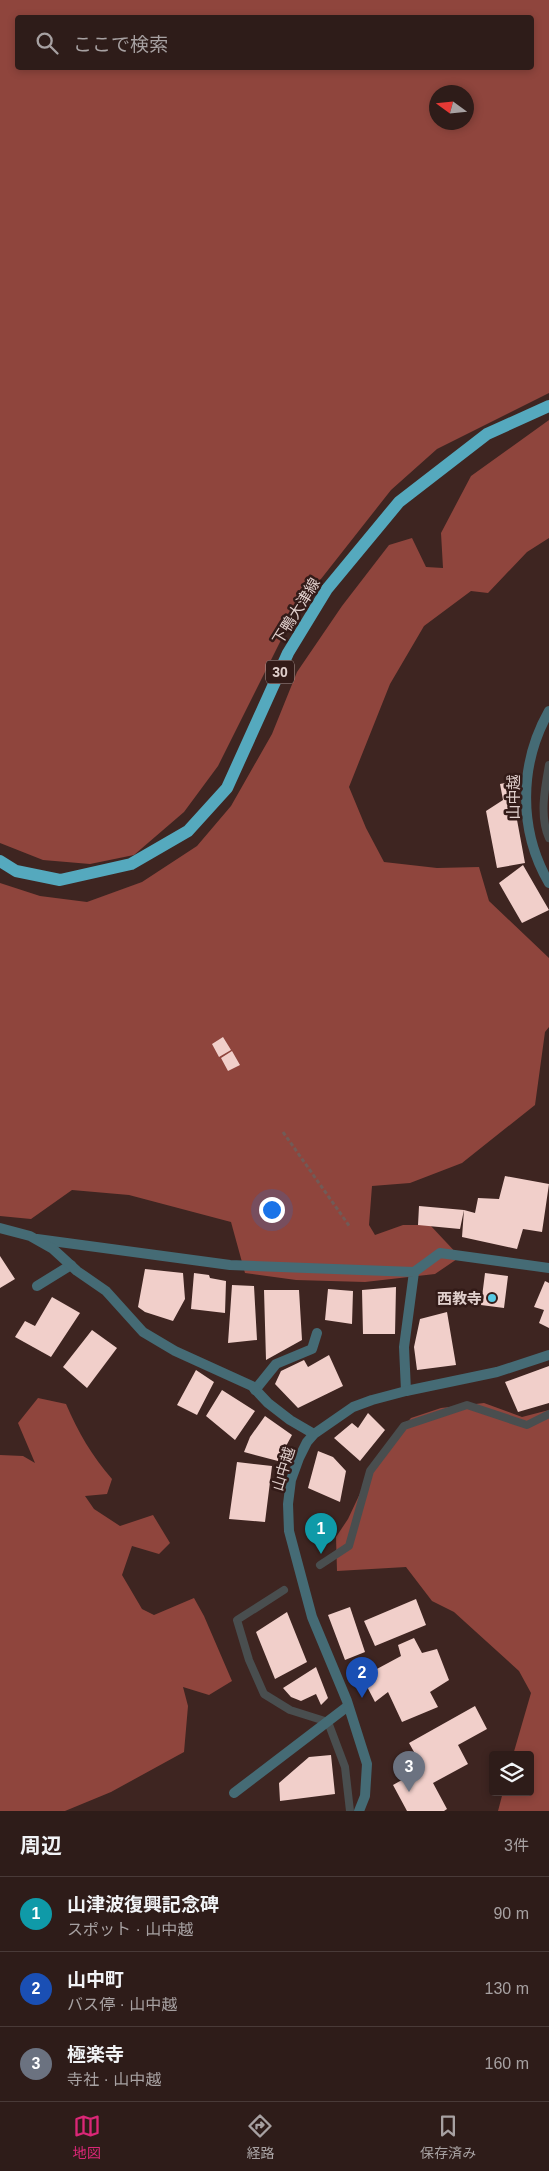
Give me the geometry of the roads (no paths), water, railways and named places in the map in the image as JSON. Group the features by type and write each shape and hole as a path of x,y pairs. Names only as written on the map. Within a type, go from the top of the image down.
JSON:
{"main road":[{"name":"下鴨大津線","path":"0,861 16,871 60,880 131,864 188,831 227,788 288,653 328,589 399,502 487,434 549,406"}],"street":[{"name":"山中越","path":"549,711 530,756 525,785 529,831 538,860 549,883"},
{"path":"0,1228 30,1236 53,1249 106,1292 143,1332 175,1351 252,1386 290,1420 314,1434"},
{"path":"36,1239 230,1265 414,1272 440,1253 549,1268"},
{"path":"37,1286 71,1265"},
{"path":"406,1391 404,1347 414,1272"},
{"path":"255,1390 276,1364 312,1349 317,1333"},
{"name":"山中越","path":"359,1811 365,1796 367,1764 348,1706 312,1616 289,1532 288,1504 291,1480 303,1450 314,1434 353,1407 406,1391 475,1378 549,1355"},
{"path":"234,1793 348,1706"}],"waterway":[{"path":"549,765 544,811 544,820 549,838"},
{"path":"320,1565 349,1546 370,1471 404,1426 467,1405 527,1425 549,1414"},
{"path":"284,1590 237,1620 249,1660 264,1694 290,1710 328,1722 345,1767 350,1811"}],"place":[{"name":"西教寺","path":"492,1298"},
{"name":"山津波復興記念碑","path":"321,1554"},
{"name":"山中町","path":"362,1698"},
{"name":"極楽寺","path":"409,1792"}]}
